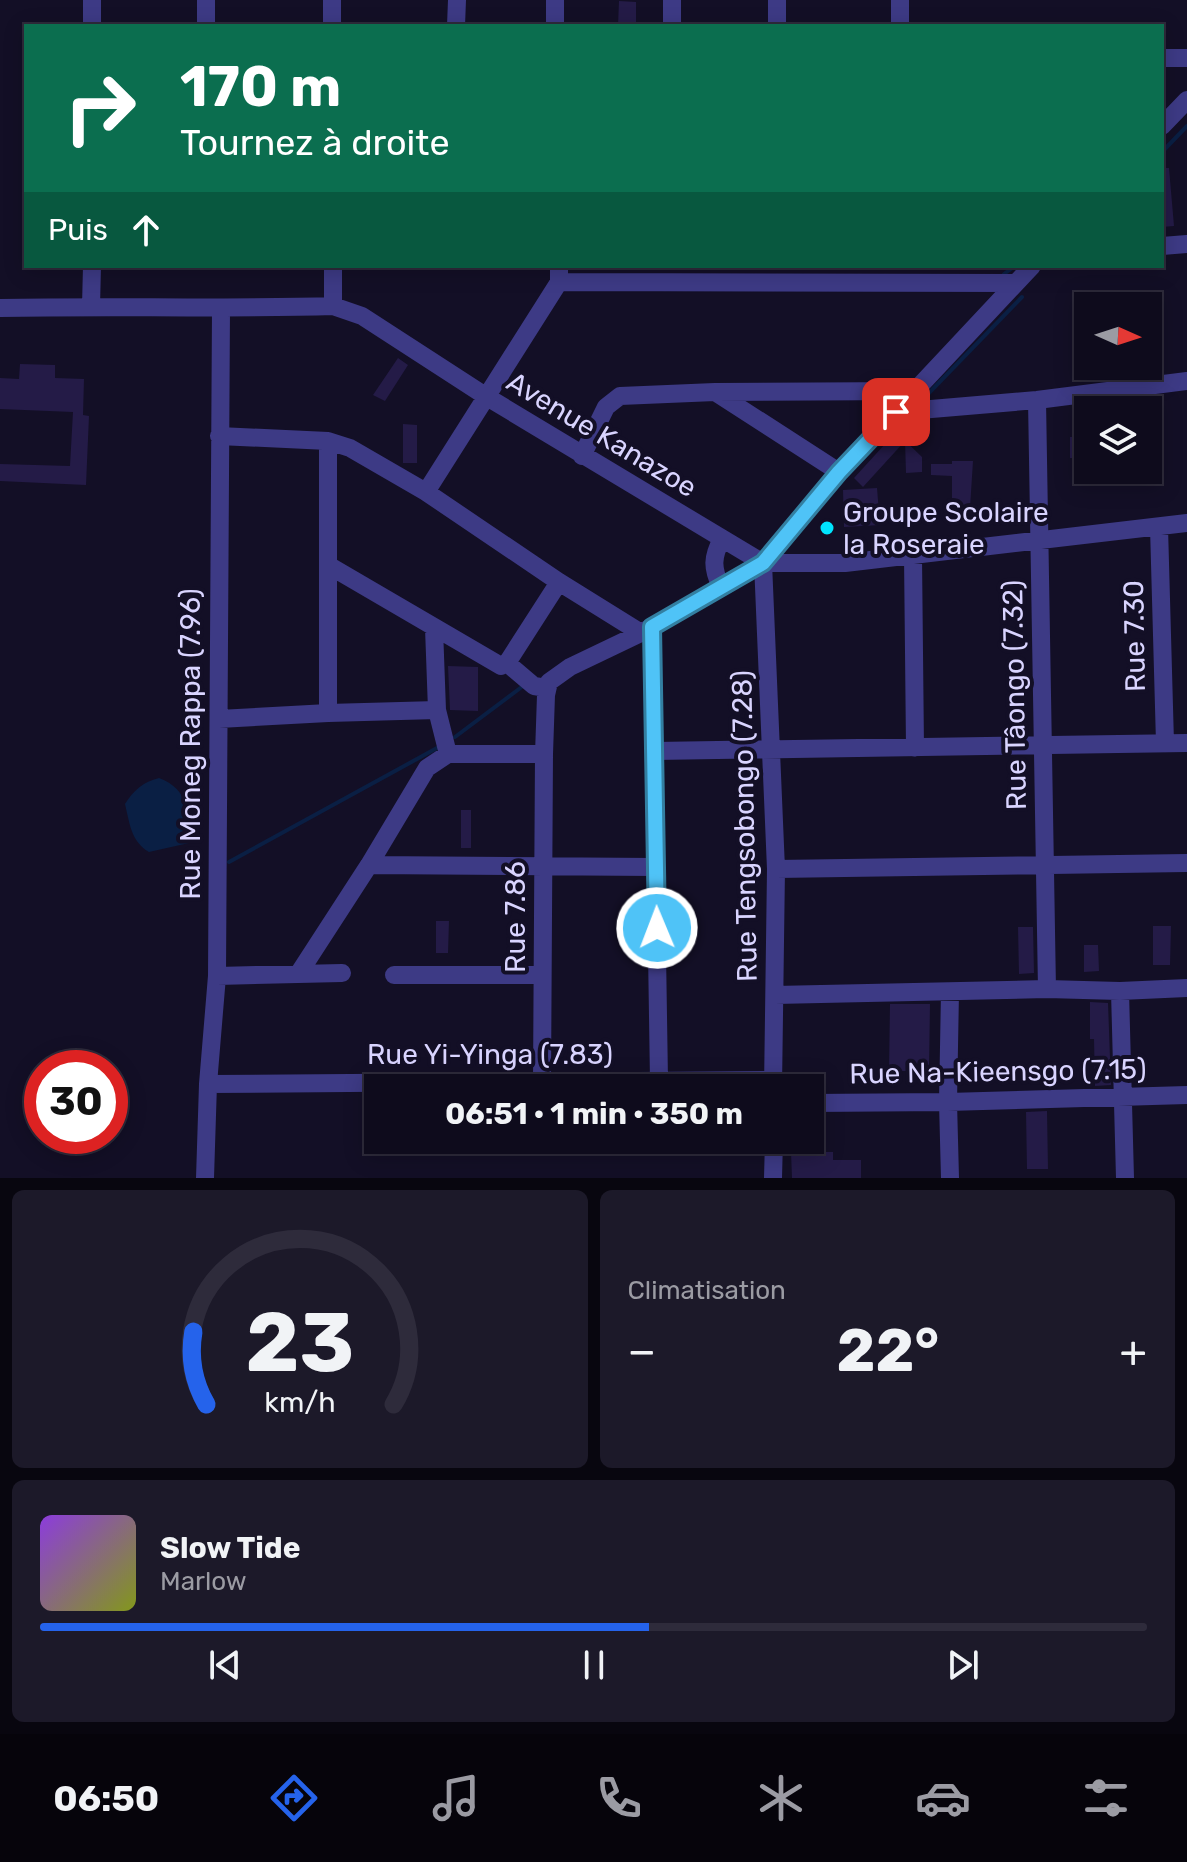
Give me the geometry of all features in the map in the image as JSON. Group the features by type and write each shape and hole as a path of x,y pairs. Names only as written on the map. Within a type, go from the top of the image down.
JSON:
{"street":[{"path":"92,0 92,24"},
{"path":"206,0 206,24"},
{"path":"332,0 332,24"},
{"path":"456,24 457,0"},
{"path":"555,0 555,24"},
{"path":"672,0 672,24"},
{"path":"777,0 777,24"},
{"path":"900,0 900,24"},
{"path":"1164,58 1187,58"},
{"path":"1164,124 1187,100"},
{"path":"1164,246 1187,244"},
{"path":"91,306 92,268"},
{"path":"333,268 333,306"},
{"path":"507,663 534,686 547,688 553,677 647,630 763,563 839,472 1030,268"},
{"path":"426,492 487,397 559,274 891,275 1016,283"},
{"name":"Avenue Kanazoe","path":"0,308 333,306 362,316 582,456 763,563"},
{"name":"Rue Moneg Rappa (7.96)","path":"205,1178 208,1084 217,976 221,309"},
{"path":"896,412 1037,400 1187,381"},
{"path":"582,456 606,407 616,397 715,392 915,391"},
{"path":"715,392 839,472"},
{"name":"Rue Tâongo (7.32)","path":"1037,400 1047,989"},
{"path":"219,436 328,441 365,455 426,492 559,582 647,630"},
{"path":"328,441 328,713"},
{"path":"763,563 845,563 1187,523"},
{"name":"Rue 7.30","path":"1159,527 1165,743"},
{"path":"721,587 713,561 722,539"},
{"path":"913,556 915,748"},
{"name":"Rue Tengsobongo (7.28)","path":"763,563 776,869 773,1074"},
{"path":"328,565 504,666 559,582"},
{"path":"434,628 437,710 448,754"},
{"path":"647,630 655,751 659,1074"},
{"name":"Rue 7.86","path":"542,1074 547,688"},
{"path":"219,719 437,710"},
{"path":"655,751 1187,743"},
{"path":"299,973 427,768 448,754 544,754"},
{"path":"776,869 1187,863"},
{"path":"369,865 656,867"},
{"path":"217,976 342,973"},
{"path":"394,975 542,975"},
{"path":"775,995 1187,988"},
{"path":"1120,991 1125,1178"},
{"path":"950,992 950,1178"},
{"name":"Rue Yi-Yinga (7.83)","path":"208,1084 364,1083"},
{"name":"Rue Na-Kieensgo (7.15)","path":"824,1103 1187,1095"},
{"path":"773,1178 774,1154"}],"water":[{"path":"159,778 176,789 186,804 189,843 149,852 135,838 125,804 139,787"}],"building":[{"path":"619,1 636,2 636,24 618,24"},
{"path":"1164,168 1169,168 1174,226 1164,227"},
{"path":"398,358 408,365 385,401 373,395"},
{"path":"20,364 55,365 55,378 84,379 83,415 89,416 86,485 0,481 0,464 70,466 73,412 0,409 0,378 19,379"},
{"path":"403,424 417,425 417,463 403,463"},
{"path":"896,432 922,457 922,472 906,473 905,441 863,487 854,478"},
{"path":"1070,437 1074,437 1074,458 1070,458"},
{"path":"952,461 973,461 970,508 952,507 952,476 931,475 931,464 952,464"},
{"path":"877,488 880,525 844,527 843,490"},
{"path":"448,666 478,667 478,711 450,710"},
{"path":"461,810 471,810 471,848 461,848"},
{"path":"436,921 449,921 448,953 436,953"},
{"path":"1153,926 1171,926 1170,965 1153,965"},
{"path":"1018,927 1033,927 1034,973 1019,974"},
{"path":"1084,945 1098,945 1099,971 1084,972"},
{"path":"1090,1002 1108,1003 1111,1085 1095,1086"},
{"path":"890,1004 930,1004 929,1071 889,1071"},
{"path":"1047,1111 1048,1169 1027,1169 1026,1112"},
{"path":"833,1152 833,1160 861,1160 861,1178 792,1178 791,1154"}],"waterway":[{"path":"1164,150 1187,126"},
{"path":"1004,274 1012,268"},
{"path":"926,396 1022,297"},
{"path":"455,737 523,686"},
{"path":"229,862 437,748"}],"place":[{"name":"Groupe Scolaire la Roseraie","path":"827,528"}],"route":[{"path":"657,928 652,627 763,563 839,472 896,412"}]}
